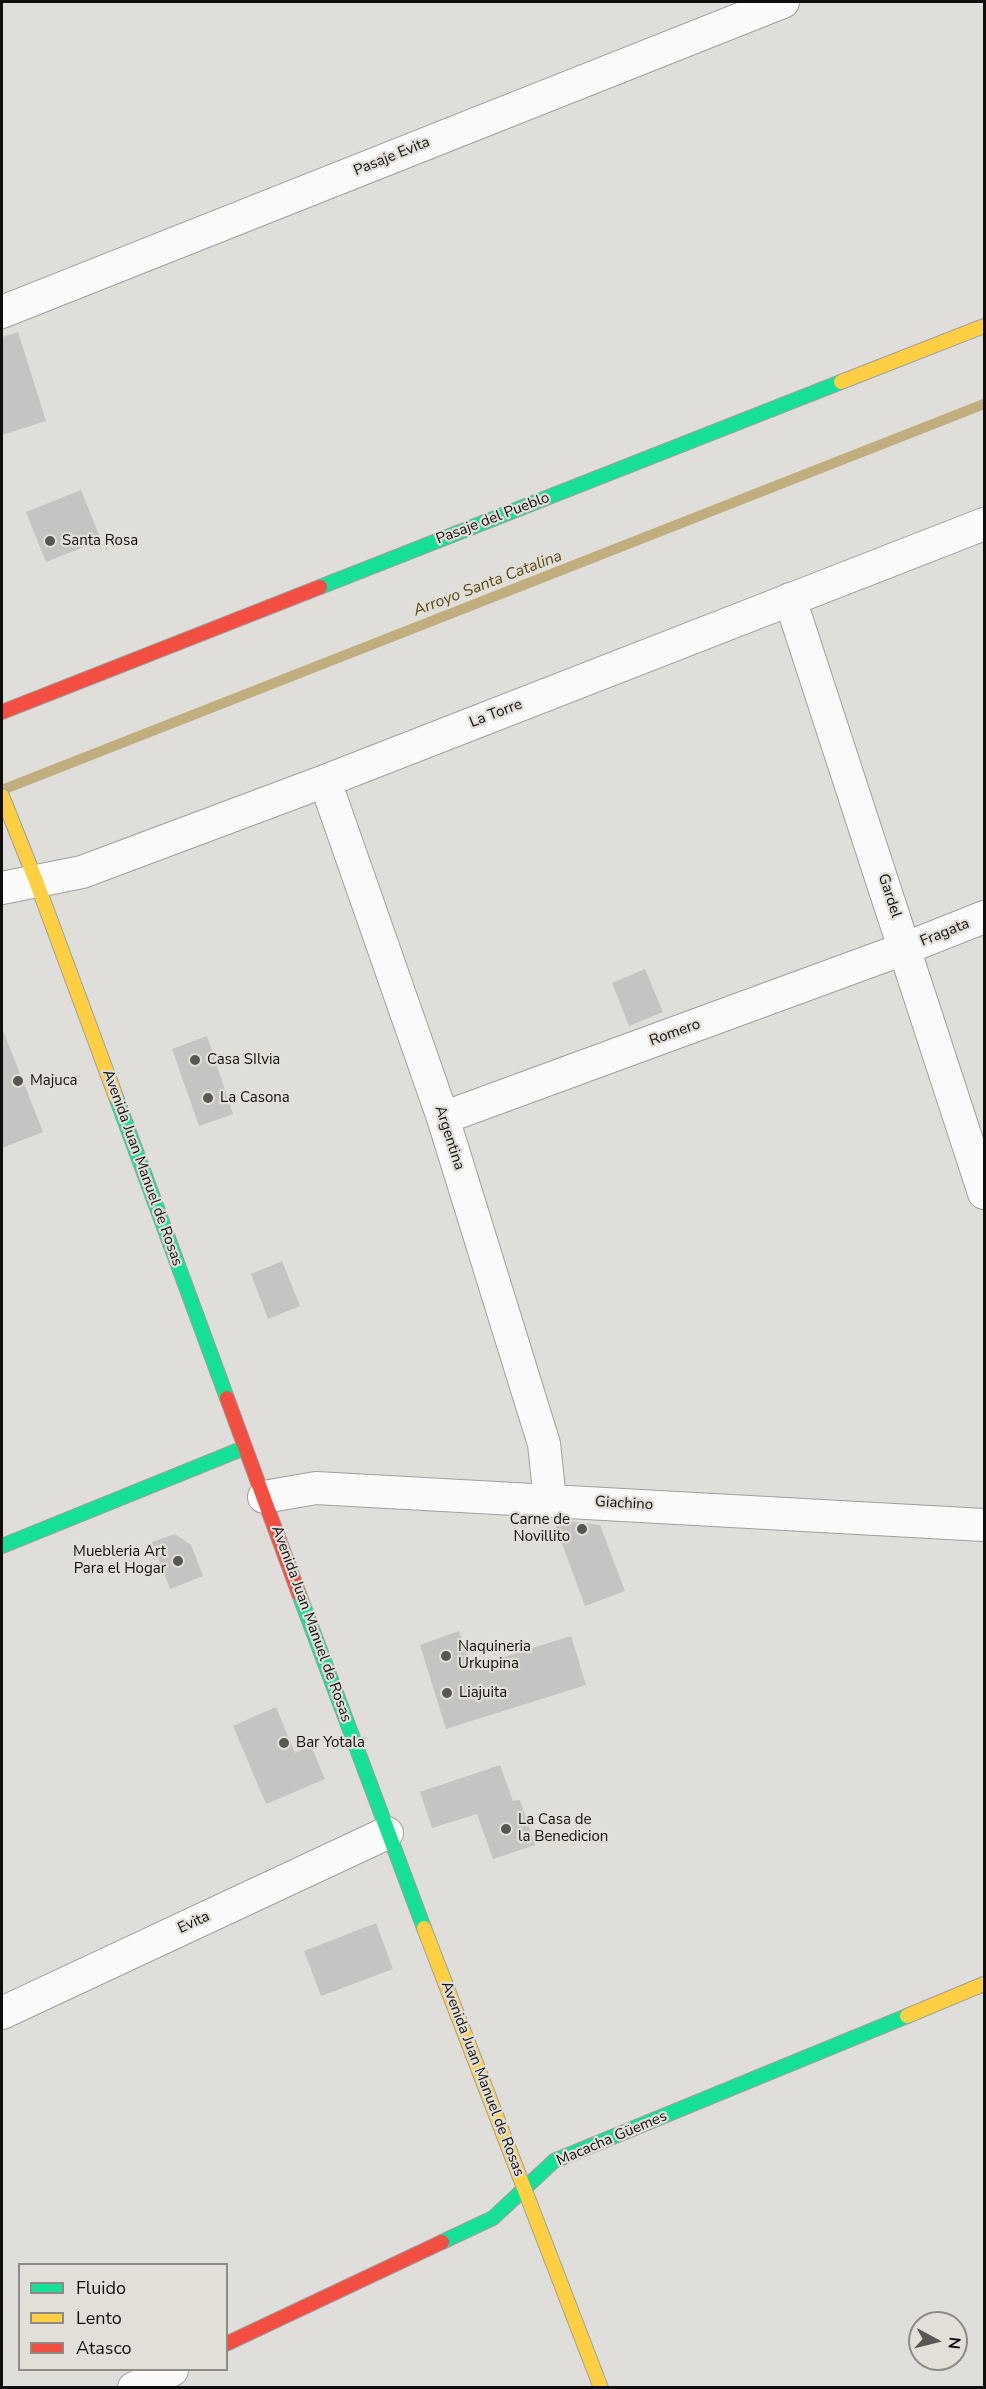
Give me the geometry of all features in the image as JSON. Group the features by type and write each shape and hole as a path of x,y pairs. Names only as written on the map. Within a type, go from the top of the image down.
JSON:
{"street":[{"name":"Pasaje Evita","path":"2,312 783,2"},
{"name":"Pasaje del Pueblo","path":"2,712 984,326"},
{"name":"La Torre","path":"2,888 32,870 82,872 325,781 984,524"},
{"name":"Gardel","path":"790,599 906,948 984,1193"},
{"name":"Argentina","path":"325,781 443,1118 544,1444 549,1500"},
{"name":"Avenida Juan Manuel de Rosas","path":"2,796 32,870 387,1833 601,2388"},
{"name":"Fragata","path":"906,948 984,917"},
{"name":"Romero","path":"443,1118 906,948"},
{"path":"2,1546 244,1448"},
{"name":"Giachino","path":"264,1497 316,1488 984,1525"},
{"name":"Evita","path":"2,2013 387,1833"},
{"name":"Macacha Güemes","path":"228,2343 493,2218 554,2162 984,1984"},
{"path":"134,2388 170,2371"}],"building":[{"path":"18,332 46,421 2,435 2,337"},
{"path":"81,490 101,540 46,562 26,512"},
{"path":"645,969 663,1012 629,1026 612,983"},
{"path":"2,1028 43,1132 2,1148"},
{"path":"207,1036 233,1114 199,1126 172,1049"},
{"path":"282,1261 300,1306 268,1319 251,1274"},
{"path":"553,1519 600,1525 625,1591 585,1606"},
{"name":"Muebleria Art Para el Hogar","path":"175,1534 191,1545 203,1576 170,1589 152,1542"},
{"path":"459,1631 472,1667 571,1636 586,1685 446,1729 420,1645"},
{"path":"276,1707 295,1753 311,1746 325,1779 266,1804 233,1726"},
{"path":"500,1765 513,1801 520,1800 535,1845 493,1859 477,1814 432,1828 420,1792"},
{"path":"376,1923 393,1969 321,1996 304,1951"}],"waterway":[{"name":"Arroyo Santa Catalina","path":"2,790 984,404"}],"traffic: fast":[{"path":"320,587 841,382"},
{"path":"116,1097 227,1398"},
{"path":"2,1546 244,1448"},
{"path":"299,1594 424,1928"},
{"path":"442,2242 493,2218 554,2161 907,2016"}],"traffic: slow":[{"path":"841,382 984,326"},
{"path":"2,796 116,1097"},
{"path":"424,1928 601,2388"},
{"path":"907,2016 984,1984"}],"traffic: jam":[{"path":"2,712 320,587"},
{"path":"227,1398 299,1594"},
{"path":"228,2343 442,2242"}],"place":[{"name":"Santa Rosa","path":"50,541"},
{"name":"Casa SIlvia","path":"195,1060"},
{"name":"Majuca","path":"18,1081"},
{"name":"La Casona","path":"208,1098"},
{"name":"Carne de Novillito","path":"582,1529"},
{"name":"Muebleria Art Para el Hogar","path":"178,1561"},
{"name":"Naquineria Urkupina","path":"446,1656"},
{"name":"Liajuita","path":"447,1693"},
{"name":"Bar Yotala","path":"284,1743"},
{"name":"La Casa de la Benedicion","path":"506,1829"}]}
